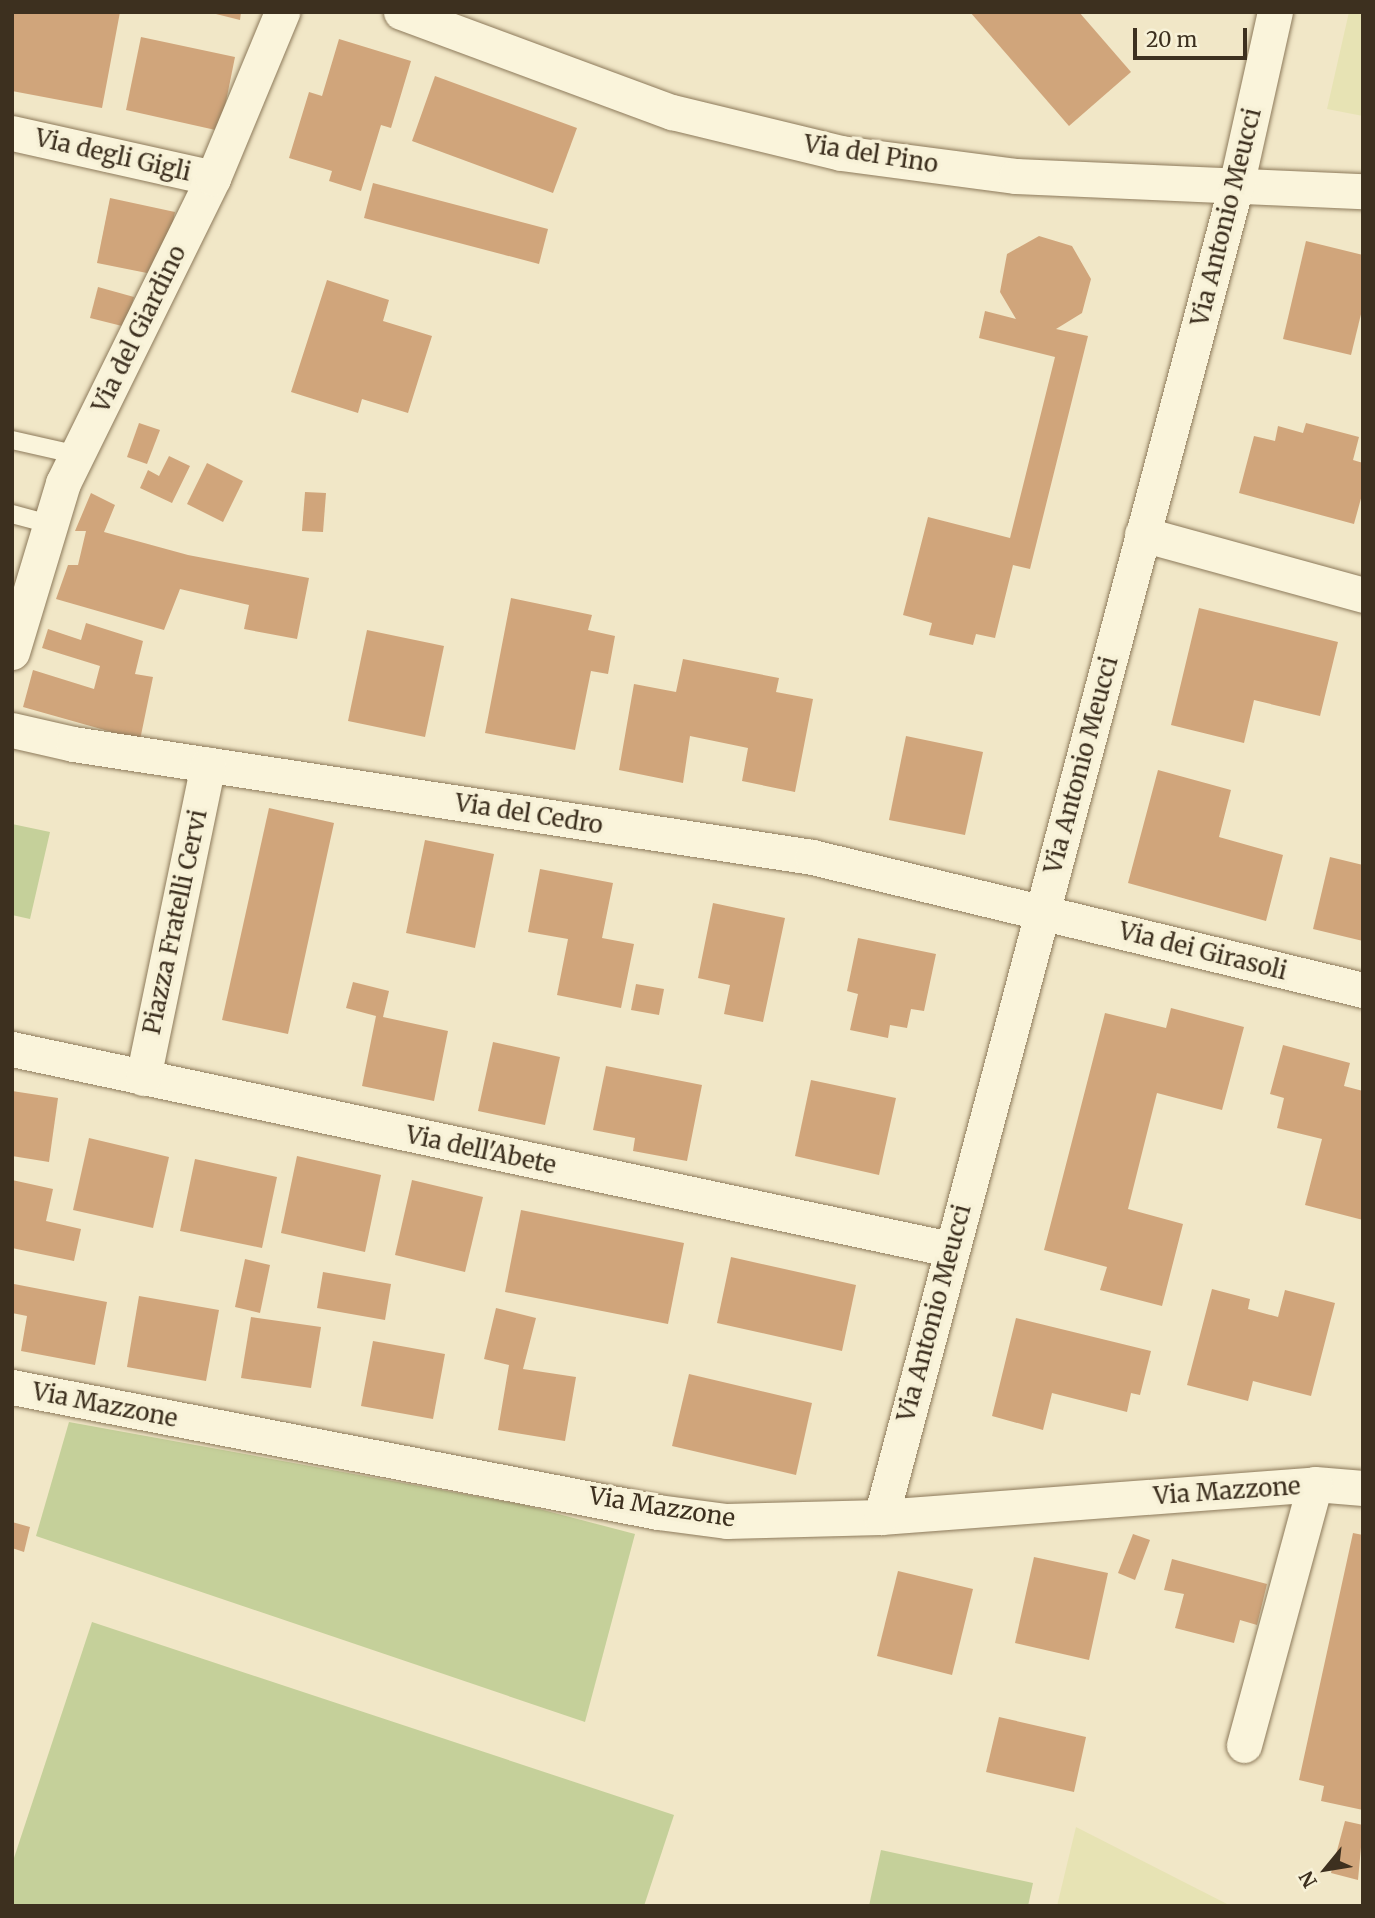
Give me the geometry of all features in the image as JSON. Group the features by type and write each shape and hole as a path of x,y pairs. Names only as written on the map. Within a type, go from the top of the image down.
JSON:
{"street":[{"name":"Via del Giardino","path":"12,652 50,524 78,455 213,178 282,12"},
{"name":"Via del Pino","path":"401,12 672,112 841,153 1016,176 1363,191"},
{"name":"Via Antonio Meucci","path":"881,1517 950,1249 1236,186 1275,12"},
{"name":"Via degli Gigli","path":"12,133 213,178"},
{"path":"1142,534 1363,595"},
{"name":"Via del Cedro","path":"12,730 73,744 812,857 1042,913"},
{"name":"Piazza Fratelli Cervi","path":"143,1078 208,765"},
{"name":"Via dei Girasoli","path":"1042,913 1363,990"},
{"name":"Via dell'Abete","path":"12,1049 950,1249"},
{"name":"Via Mazzone","path":"12,1387 658,1512 726,1521 881,1517 1315,1484 1363,1488"},
{"path":"1244,1745 1315,1484"}],"lane":[{"path":"12,440 78,455"},
{"path":"12,514 50,524"}],"shaded area":[{"path":"1349,12 1363,12 1363,116 1327,109"},
{"path":"1076,1827 1231,1906 1057,1906"}],"green space":[{"path":"12,824 50,832 30,919 12,915"},
{"path":"69,1422 524,1505 635,1534 585,1722 36,1536"},
{"path":"92,1622 674,1815 644,1906 12,1906 12,1864"},
{"path":"881,1850 1033,1883 1028,1906 869,1906"}],"building":[{"path":"12,12 120,12 102,108 12,91"},
{"path":"208,12 241,12 240,20"},
{"path":"970,12 1079,12 1131,72 1069,126"},
{"path":"141,37 235,57 220,131 126,110"},
{"path":"339,39 411,61 391,128 381,125 361,191 329,181 332,171 289,158 309,92 322,96"},
{"path":"435,76 577,128 553,193 412,141"},
{"path":"373,183 548,229 539,264 364,218"},
{"path":"110,198 175,212 162,276 97,263"},
{"path":"1039,236 1072,246 1091,279 1082,313 1056,329 1088,336 1030,569 1013,565 995,638 976,634 973,645 929,635 932,623 903,615 928,517 1010,538 1055,357 979,338 985,311 1016,319 1000,292 1007,254"},
{"path":"1306,241 1363,255 1363,306 1351,355 1283,339"},
{"path":"327,280 389,300 383,321 432,336 408,413 362,399 358,413 291,392"},
{"path":"98,287 134,297 126,327 90,318"},
{"path":"139,423 160,430 147,464 127,457"},
{"path":"1306,423 1359,437 1353,460 1363,463 1363,491 1354,524 1239,493 1254,436 1275,441 1278,426 1303,433"},
{"path":"169,456 190,466 172,503 140,488 148,470 159,476"},
{"path":"207,463 243,481 223,522 187,504"},
{"path":"305,492 326,493 323,532 302,531"},
{"path":"91,493 115,505 104,532 188,555 309,578 297,639 244,629 249,605 180,589 164,630 56,599 68,565 78,565 86,531 75,531"},
{"path":"511,598 592,615 588,630 615,636 608,674 591,671 575,750 485,733"},
{"path":"1199,608 1338,642 1320,716 1254,700 1244,743 1171,725"},
{"path":"86,623 143,641 135,674 153,677 140,740 23,707 33,670 94,689 100,666 42,648 48,629 81,640"},
{"path":"367,630 444,646 425,737 348,721"},
{"path":"683,659 779,678 776,692 813,699 795,792 742,781 748,748 690,736 683,783 619,770 634,684 676,692"},
{"path":"906,736 983,752 965,835 889,820"},
{"path":"1158,770 1231,790 1219,837 1283,855 1266,921 1128,883"},
{"path":"269,808 334,823 288,1034 222,1020"},
{"path":"425,840 494,854 475,948 406,933"},
{"path":"1330,857 1363,865 1363,941 1313,929"},
{"path":"540,869 613,883 602,938 634,944 621,1008 557,995 568,939 528,932"},
{"path":"713,903 785,918 763,1022 724,1014 730,985 698,978"},
{"path":"858,938 936,954 924,1011 911,1009 907,1028 890,1025 888,1038 850,1030 858,994 847,991"},
{"path":"353,982 389,991 383,1017 448,1031 434,1101 362,1086 376,1016 346,1008"},
{"path":"636,984 664,989 659,1015 631,1010"},
{"path":"1171,1008 1244,1027 1222,1110 1157,1093 1128,1209 1183,1224 1162,1306 1100,1290 1107,1267 1044,1250 1105,1013 1166,1028"},
{"path":"493,1042 560,1057 545,1125 478,1111"},
{"path":"1283,1045 1350,1063 1344,1086 1363,1091 1363,1220 1305,1205 1322,1139 1277,1128 1284,1098 1270,1094"},
{"path":"606,1066 702,1085 687,1161 633,1151 635,1138 593,1130"},
{"path":"811,1080 896,1098 879,1175 795,1156"},
{"path":"12,1091 58,1098 49,1162 12,1156"},
{"path":"89,1138 169,1157 153,1228 73,1210"},
{"path":"297,1156 381,1175 365,1252 281,1233"},
{"path":"195,1159 277,1177 262,1248 180,1231"},
{"path":"12,1180 53,1189 46,1221 81,1229 74,1261 12,1248"},
{"path":"412,1180 483,1197 465,1272 395,1255"},
{"path":"521,1210 684,1243 668,1324 505,1292"},
{"path":"731,1257 856,1285 842,1351 717,1323"},
{"path":"245,1259 270,1265 260,1313 235,1307"},
{"path":"323,1272 391,1284 385,1320 317,1308"},
{"path":"14,1284 107,1302 95,1365 21,1351 27,1316 12,1313"},
{"path":"1212,1289 1250,1299 1248,1309 1278,1317 1285,1290 1335,1303 1311,1396 1253,1381 1248,1401 1187,1385"},
{"path":"139,1296 219,1310 206,1381 127,1367"},
{"path":"496,1308 536,1318 523,1369 576,1377 565,1441 498,1430 509,1365 484,1359"},
{"path":"251,1317 321,1327 311,1388 241,1378"},
{"path":"1016,1318 1151,1351 1140,1395 1131,1393 1127,1412 1052,1393 1043,1430 992,1416"},
{"path":"373,1341 445,1354 433,1419 361,1406"},
{"path":"689,1374 812,1403 796,1475 672,1446"},
{"path":"12,1522 30,1527 24,1552 12,1548"},
{"path":"1353,1533 1363,1535 1363,1810 1321,1801 1324,1786 1299,1780"},
{"path":"1133,1534 1150,1540 1135,1580 1118,1573"},
{"path":"1034,1557 1108,1573 1089,1660 1015,1643"},
{"path":"1172,1559 1267,1584 1257,1625 1240,1620 1234,1643 1175,1628 1184,1594 1164,1590"},
{"path":"898,1571 973,1589 952,1675 877,1656"},
{"path":"999,1717 1086,1737 1074,1792 986,1772"},
{"path":"1345,1821 1363,1825 1358,1880 1331,1873"}]}
